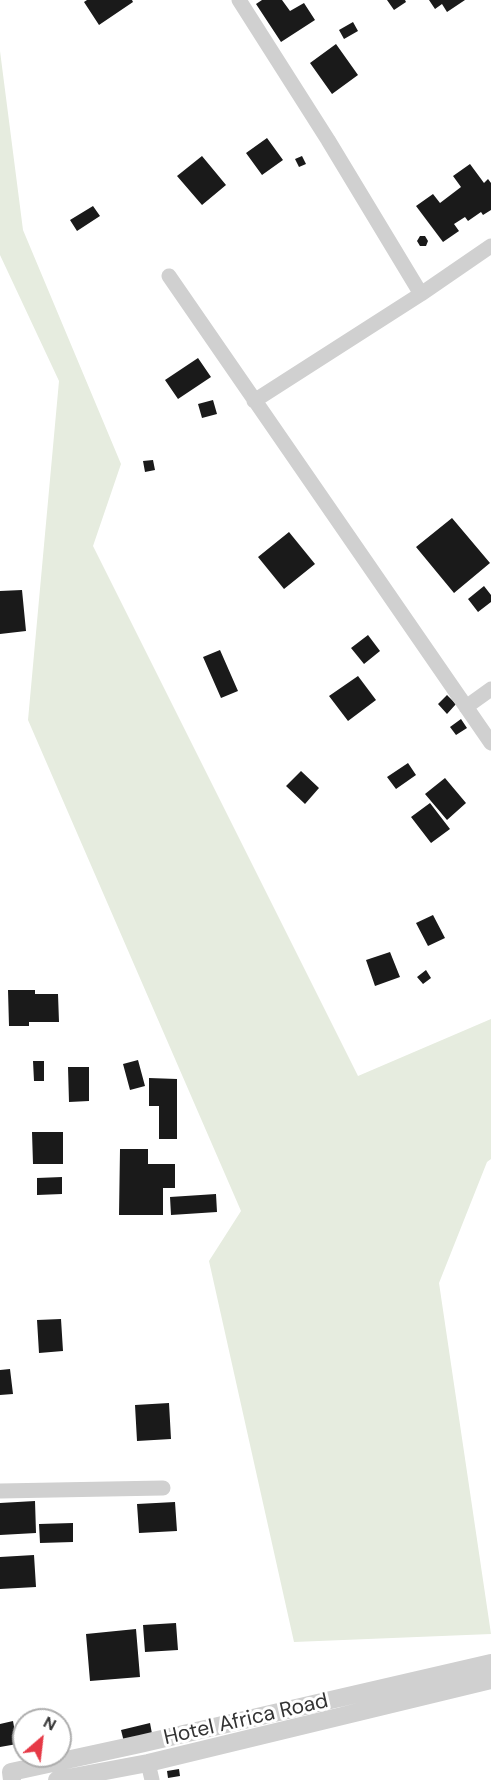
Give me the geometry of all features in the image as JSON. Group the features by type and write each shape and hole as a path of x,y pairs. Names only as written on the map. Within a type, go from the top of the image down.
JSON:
{"street":[{"path":"239,0 328,140 421,294"},
{"path":"254,400 421,294 491,246"},
{"path":"169,276 491,743"},
{"path":"466,707 491,689"},
{"path":"0,1491 163,1488"},
{"name":"Hotel Africa Road","path":"8,1776 34,1773 140,1744 491,1663"},
{"name":"Hotel Africa Road","path":"57,1780 150,1771 491,1680"}],"shaded area":[{"path":"0,51 23,230 121,464 93,546 358,1076 491,1019 491,1159 487,1162 439,1283 491,1634 294,1642 209,1261 241,1211 28,720 59,381 0,255"}],"building":[{"path":"87,0 132,0 133,2 99,25 84,2"},
{"path":"262,0 282,0 290,11 304,3 315,20 281,42 256,4"},
{"path":"387,0 405,0 406,2 394,10"},
{"path":"429,0 465,0 447,12 442,4 435,9"},
{"path":"353,22 358,31 344,39 339,30"},
{"path":"336,44 358,75 332,94 310,63"},
{"path":"267,138 283,160 262,175 246,153"},
{"path":"202,156 226,185 202,205 177,176"},
{"path":"302,156 306,164 299,167 295,159"},
{"path":"470,164 484,183 488,179 491,183 491,210 483,215 481,212 468,221 465,217 454,224 459,231 443,242 416,206 433,194 440,203 461,187 453,176"},
{"path":"93,206 100,216 77,231 70,220"},
{"path":"420,236 425,236 428,241 426,246 420,246 417,241"},
{"path":"198,358 211,377 178,399 165,380"},
{"path":"213,400 217,414 202,418 198,404"},
{"path":"153,460 155,470 145,472 143,461"},
{"path":"452,518 490,563 454,593 416,547"},
{"path":"289,532 315,564 284,589 258,557"},
{"path":"484,586 491,595 491,602 478,612 468,599"},
{"path":"22,590 26,631 0,634 0,591"},
{"path":"368,635 380,651 364,664 351,648"},
{"path":"220,650 238,691 221,698 203,657"},
{"path":"358,676 376,700 348,721 329,696"},
{"path":"447,695 456,704 447,714 438,704"},
{"path":"461,719 467,728 456,735 450,727"},
{"path":"408,763 416,775 396,789 387,777"},
{"path":"301,771 319,788 305,804 286,786"},
{"path":"445,778 466,803 447,820 425,794"},
{"path":"430,803 450,829 431,843 411,817"},
{"path":"433,915 445,938 428,946 416,923"},
{"path":"390,952 400,977 375,986 366,960"},
{"path":"426,970 431,978 423,984 417,977"},
{"path":"8,990 35,990 35,994 58,994 59,1022 29,1022 29,1026 9,1026"},
{"path":"138,1060 145,1086 130,1090 123,1064"},
{"path":"33,1061 44,1061 44,1081 34,1081"},
{"path":"68,1067 89,1067 89,1101 69,1102"},
{"path":"149,1078 177,1079 177,1139 159,1139 159,1106 149,1106"},
{"path":"32,1132 63,1132 63,1164 33,1164"},
{"path":"120,1149 148,1149 148,1164 175,1164 175,1188 163,1188 163,1215 119,1215"},
{"path":"62,1177 62,1194 37,1195 37,1178"},
{"path":"216,1194 217,1212 171,1215 170,1197"},
{"path":"61,1319 63,1351 39,1353 37,1320"},
{"path":"10,1369 13,1394 0,1395 0,1370"},
{"path":"169,1403 171,1439 137,1441 135,1405"},
{"path":"35,1501 36,1533 0,1535 0,1503"},
{"path":"175,1502 177,1531 139,1533 137,1504"},
{"path":"73,1523 73,1542 40,1543 39,1524"},
{"path":"34,1555 36,1587 0,1589 0,1557"},
{"path":"176,1623 178,1650 145,1652 143,1625"},
{"path":"136,1629 140,1677 90,1681 86,1634"},
{"path":"12,1721 12,1745 0,1747 0,1724"},
{"path":"150,1723 153,1739 125,1746 121,1730"},
{"path":"179,1769 180,1776 168,1778 167,1771"}]}
